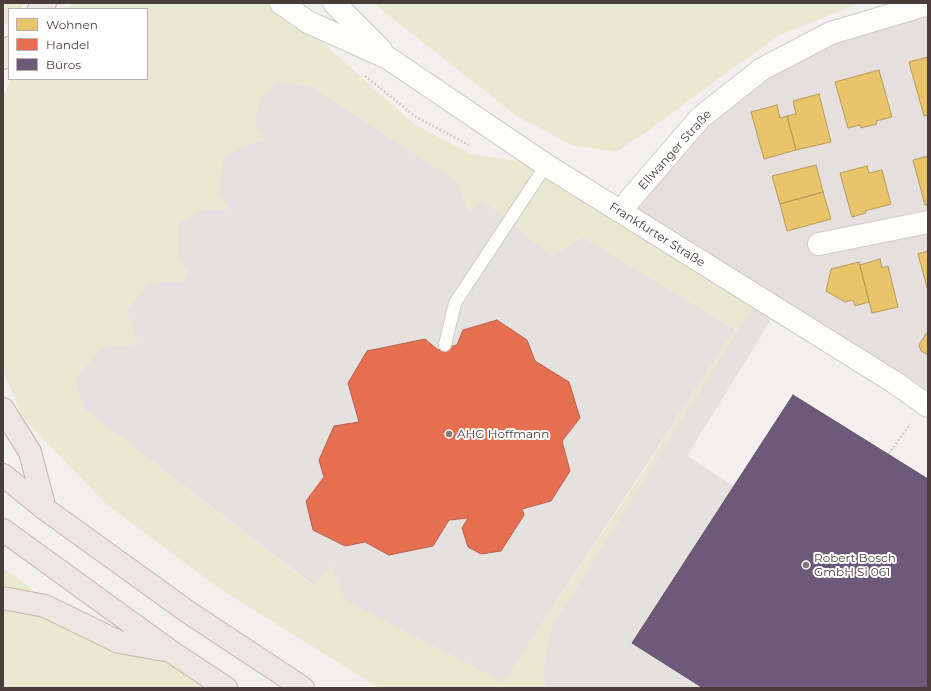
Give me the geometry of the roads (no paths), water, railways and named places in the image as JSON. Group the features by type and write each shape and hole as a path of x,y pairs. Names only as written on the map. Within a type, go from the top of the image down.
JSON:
{"highway":[{"path":"3,409 30,452 45,509"},
{"path":"3,475 45,509 188,612 304,688"},
{"path":"3,530 170,651 226,688"},
{"path":"3,598 46,606 119,642 170,651"}],"street":[{"name":"Frankfurter Straße","path":"281,3 308,22 388,58 546,165 894,382 926,405"},
{"name":"Frankfurter Straße","path":"334,3 388,58"},
{"name":"Ellwanger Straße","path":"620,211 700,118 762,69 831,33 928,4"},
{"path":"819,244 928,222"}],"lane":[{"path":"445,345 455,303 546,165"}],"place":[{"name":"AHG Hoffmann","path":"449,434"},
{"name":"Robert Bosch GmbH Si 061","path":"806,565"}]}
